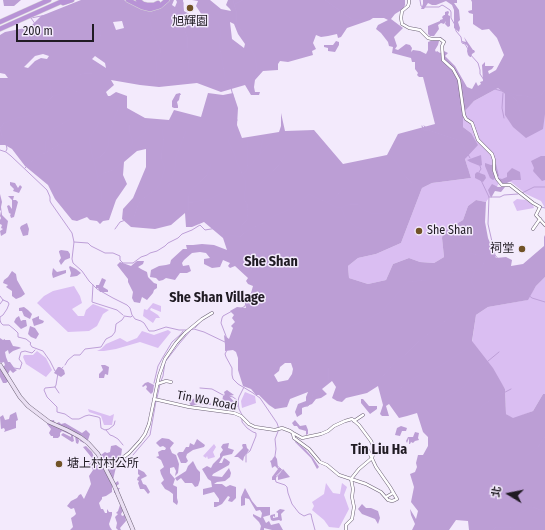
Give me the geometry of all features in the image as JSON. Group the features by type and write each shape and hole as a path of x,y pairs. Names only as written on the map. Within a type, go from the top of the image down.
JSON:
{"highway":[{"path":"0,22 49,0"},
{"path":"56,5 65,0"},
{"path":"0,29 56,5 72,0"},
{"path":"128,0 142,7 150,8 160,6 167,0"},
{"path":"138,0 143,4 149,5 156,4 163,0"}],"main road":[{"path":"0,365 20,397 28,406 49,422 80,437 98,454 105,466 133,530"}],"street":[{"path":"408,0 408,6 402,11 402,24 409,28 420,30 428,38 440,39 444,42 442,46 443,60 453,69 459,80 464,115 466,119 472,123 478,140 492,154 497,180 502,185 510,185 540,207 536,216 545,225"},
{"path":"534,229 540,219"},
{"path":"105,466 116,463 129,453 140,441 148,426 164,359 190,328 212,313"},
{"path":"158,384 171,382"},
{"name":"Tin Wo Road","path":"154,399 196,408 233,413 242,417 248,424 255,427 281,428 293,433"},
{"path":"293,433 304,438 323,434 345,421 351,419 354,420 363,415"},
{"path":"351,479 359,469 372,458 374,451 373,445 354,420"},
{"path":"293,433 294,438 309,449 320,462 327,465 339,476 366,484 381,492 390,500 397,499 376,467 368,450"},
{"path":"346,530 346,525 352,519 354,507 352,497 353,486 351,479"},
{"path":"386,498 393,493"}],"shaded area":[{"path":"3,0 21,0 14,6 4,6"},
{"path":"81,0 124,0 140,8 150,10 160,8 169,0 174,0 172,5 175,7 177,2 176,0 183,0 184,11 191,15 198,16 202,15 196,6 198,1 192,0 210,0 221,9 231,11 226,5 228,0 405,0 403,9 395,14 391,19 403,28 394,37 397,46 395,49 398,50 406,44 410,45 412,48 411,52 413,50 426,54 428,50 428,42 441,37 442,39 439,41 435,50 436,52 437,51 440,53 444,51 448,53 445,56 455,66 467,87 472,89 476,82 478,86 481,84 480,82 483,81 482,65 485,62 485,66 494,66 488,71 489,74 496,70 504,55 497,38 489,29 482,30 473,24 473,14 469,13 468,11 472,10 471,0 545,0 545,114 543,129 526,138 513,127 505,115 505,94 498,88 474,101 463,113 463,127 471,133 478,145 465,159 471,178 432,183 422,188 401,243 376,254 358,258 348,266 349,278 368,284 386,280 393,264 409,258 420,262 434,263 444,257 442,238 443,232 463,220 468,206 476,200 486,202 485,222 488,238 496,258 506,257 512,260 511,266 523,264 544,246 545,235 545,277 536,286 528,300 488,307 476,315 472,341 493,368 505,389 506,414 513,418 533,411 543,394 545,394 545,530 469,530 468,521 456,520 449,530 412,530 415,524 410,509 416,519 418,511 411,502 414,487 410,474 415,472 418,455 423,455 428,446 428,437 423,432 417,413 399,418 389,404 386,406 389,416 382,416 380,414 383,405 378,386 367,393 346,398 342,402 332,398 336,387 332,381 322,389 327,394 316,399 312,404 302,408 302,414 297,417 295,412 298,404 306,401 308,392 290,399 287,407 275,409 259,395 256,395 251,389 243,386 238,370 238,358 236,352 233,350 225,351 224,335 229,339 233,328 231,326 235,322 232,318 234,315 230,311 237,307 246,308 244,299 247,293 251,293 253,286 248,284 246,281 248,278 235,266 230,268 228,266 230,263 223,260 220,267 212,268 204,264 204,259 210,258 206,253 200,252 192,253 184,260 182,263 183,266 189,265 191,271 187,273 180,273 175,280 166,278 159,281 156,278 150,277 151,270 159,266 170,264 171,260 183,249 187,249 186,245 214,245 227,250 223,238 204,222 192,227 186,227 185,213 171,225 155,229 131,227 122,219 123,209 133,198 146,167 146,149 137,151 124,162 123,175 127,184 116,200 109,220 103,221 100,224 97,221 90,220 87,217 77,221 72,220 55,199 48,185 25,166 12,149 5,145 0,145 0,78 8,78 5,74 0,73 0,35 5,32 30,27 41,16","holes":["373,18 384,18 388,20 378,25 376,29 388,42 389,46 393,47 392,53 411,58 412,62 415,62 415,69 418,73 417,75 419,77 423,77 435,124 398,134 387,155 343,164 314,130 285,131 281,113 281,126 279,132 242,138 237,125 238,108 233,93 223,95 208,93 201,117 174,110 169,120 145,118 127,108 127,96 116,92 108,96 106,92 114,85 111,80 159,87 197,83 221,92 245,85 251,95 259,95 260,92 255,92 255,80 263,71 278,70 278,64 280,61 288,62 313,55 312,51 316,49 313,43 316,35 321,37 337,34 338,38 341,37 347,28","122,21 124,28 116,30 113,22","230,22 234,24 238,34 245,44 244,48 232,39","43,54 49,56 47,59 41,58 35,61 28,68 24,67 35,56","95,56 105,63 106,68 92,59","285,363 291,363 293,369 288,380 278,382 274,375 279,371 280,367"]},
{"path":"423,0 457,0 457,3 454,3 459,10 459,32 454,28 454,10 452,5 446,1 436,5 428,3 424,9 421,9"},
{"path":"448,11 448,15 450,16 450,26 448,27 445,24 446,21 444,24 441,23 438,25 439,29 434,36 430,36 428,34 428,26 443,19 442,17 445,15 445,12"},
{"path":"464,37 475,52 471,57 468,55 467,45 462,42 466,42"},
{"path":"336,41 339,42 339,45 335,52 328,51 328,48 324,47 324,45 333,45"},
{"path":"498,88 505,94 505,115 545,114 545,208 541,201 526,194 511,182 500,182 486,202 476,200 468,206 463,220 443,232 442,238 444,257 434,263 420,262 409,258 393,264 386,280 368,284 349,278 348,266 358,258 376,254 401,243 422,188 432,183 471,178 465,159 471,133 463,127 463,112 474,101"},
{"path":"180,93 181,95 177,102 178,108 174,108 172,107 172,101 176,94"},
{"path":"481,155 482,165 480,166 467,160"},
{"path":"541,156 545,156 545,180 542,181 533,171 534,168 531,161"},
{"path":"485,163 491,165 496,164 499,176 493,180 490,178"},
{"path":"512,168 520,172 521,180 513,180 500,184 496,180 498,178 502,179 507,177 507,173"},
{"path":"477,172 485,175 486,178 483,182 475,178 475,174"},
{"path":"10,182 15,183 18,188 20,185 22,187 19,193 13,191 14,189 10,185"},
{"path":"492,184 498,187 505,187 501,192 495,191 491,198 488,190"},
{"path":"0,194 2,202 2,215 8,221 6,233 1,236 0,231 3,229 1,228 2,225 0,224"},
{"path":"8,196 14,196 13,200 18,202 14,217 11,218 11,214 9,213 7,206 9,205 12,209 12,200"},
{"path":"517,199 526,200 533,205 534,208 517,211 513,202"},
{"path":"27,223 29,229 28,235 23,236 20,228"},
{"path":"59,251 68,251 70,258 65,260 61,265 59,261 61,258"},
{"path":"137,261 144,261 143,264 138,267 147,272 148,277 157,284 157,288 147,300 142,297 140,303 134,302 132,298 133,292 128,279 117,265 120,262 131,266"},
{"path":"70,266 81,273 77,276 70,277"},
{"path":"53,268 57,272 66,270 66,273 53,278"},
{"path":"12,271 16,274 17,280 25,294 16,299 12,296 12,291 6,287 8,285 3,283"},
{"path":"545,277 545,394 543,394 533,411 513,419 506,414 505,389 472,342 476,315 488,307 527,300 536,286"},
{"path":"102,278 106,280 103,287 108,290 108,292 100,292 98,288 96,288 96,285 99,285"},
{"path":"74,286 82,303 72,309 78,316 84,316 86,310 93,304 109,310 103,314 97,326 89,331 68,332 37,303 44,296 53,291"},
{"path":"153,303 161,306 161,312 151,308 150,310 160,318 156,318 153,323 143,316 144,309 147,310"},
{"path":"24,307 32,314 30,319 24,316 22,311 19,311 19,308"},
{"path":"19,316 21,321 26,320 27,326 21,329 14,322"},
{"path":"39,316 39,319 44,321 43,323 34,326 32,319"},
{"path":"30,326 35,328 39,334 36,339 28,334"},
{"path":"168,330 171,332 158,348 140,342 116,349 97,351 106,344 120,338 127,342 137,338 142,331 154,335"},
{"path":"0,338 3,340 10,340 13,346 21,348 9,354 8,350 5,352 8,362 10,362 17,370 13,373 10,370 8,374 11,379 6,383 3,383 0,377 0,370 5,365 4,362 0,362"},
{"path":"37,351 46,358 52,370 46,377 26,364 23,357 24,355 33,355"},
{"path":"101,365 109,367 108,375 105,374 104,378 99,378 99,374 103,370"},
{"path":"58,367 64,370 65,374 61,377 54,373"},
{"path":"148,382 154,385 153,392 151,394 146,389 146,385 143,387 142,386"},
{"path":"227,390 234,395 229,396 238,406 235,410 223,408 223,396 225,395 224,392"},
{"path":"245,392 255,396 256,403 242,408 241,401"},
{"path":"196,397 210,402 211,405 198,404 191,406 189,402"},
{"path":"361,399 363,399 369,406 377,406 377,409 370,414 361,403"},
{"path":"88,409 110,416 114,414 112,425 104,425 101,416 89,412"},
{"path":"16,412 18,420 16,421 16,428 4,432 4,428 1,429 0,417 3,415 5,420 9,419 10,415"},
{"path":"54,420 55,424 59,422 61,424 65,423 82,433 86,430 90,434 88,440 84,443 80,441 78,437 78,444 76,443 74,435 74,441 72,442 61,435 63,433 71,437 71,435 62,431 58,438 53,438 53,436 49,433 51,429 47,424 48,421"},
{"path":"295,420 300,426 306,425 308,434 306,435 306,431 294,426 292,423"},
{"path":"401,426 407,428 406,431 402,431 400,436 395,435 397,428"},
{"path":"415,432 419,433 419,440 409,444 409,438 407,443 406,441 408,437 413,437"},
{"path":"162,438 169,439 174,443 170,448 172,453 176,455 179,464 178,473 175,476 176,471 174,467 170,468 170,473 175,479 173,485 177,487 177,505 173,502 173,494 165,489 161,483 164,480 160,470 164,467 161,460 156,457 159,456 158,452 165,450 166,448 163,446 160,447 156,443"},
{"path":"197,439 205,445 204,447 193,450 187,454 186,457 188,461 186,463 181,463 177,454 179,452 183,452 186,447 189,447 190,443 194,445"},
{"path":"295,441 313,458 319,467 317,469 311,458"},
{"path":"229,443 228,448 234,450 232,454 223,456 219,463 222,463 224,458 230,462 229,465 212,476 222,477 229,468 231,473 230,477 225,481 214,484 222,484 226,487 230,485 236,487 236,498 232,502 228,501 230,497 228,496 222,504 214,507 214,502 219,502 219,499 214,492 203,495 203,489 212,487 211,481 202,469 207,466 211,468 220,457 223,450 221,447 223,444"},
{"path":"214,444 216,447 213,452 215,457 208,459 207,456 206,458 203,456"},
{"path":"243,444 246,444 249,450 243,461 238,457 234,457 243,448"},
{"path":"116,445 122,449 121,456 111,462 107,457 103,464 108,473 111,466 116,467 113,480 115,483 118,481 119,484 116,486 117,488 120,488 116,493 114,493 115,489 114,486 112,486 112,492 102,497 99,503 101,509 103,509 105,513 107,513 107,509 109,512 112,512 109,524 112,530 70,530 73,527 71,518 76,514 74,508 71,509 67,506 81,494 84,499 91,484 89,476 93,470 88,463 92,458 83,447 86,446 92,452 94,457 93,461 96,461 98,457 105,452 110,452 111,446"},
{"path":"275,456 277,459 278,468 281,468 281,471 276,476 276,480 272,480 272,477 278,469 275,466 272,468 270,461"},
{"path":"193,461 200,472 198,486 195,487 192,483 185,483 181,478 177,481 175,478 186,471 188,466"},
{"path":"138,469 144,472 147,476 141,479 143,484 146,485 150,492 148,494 144,489 140,489 138,483 139,481 137,480 140,476 138,474"},
{"path":"283,469 290,477 278,480 278,476"},
{"path":"326,483 333,493 340,494 342,483 347,487 344,495 349,509 339,528 329,527 324,520 312,510 314,506 312,502 324,494"},
{"path":"245,488 257,507 270,507 270,515 263,517 266,523 269,521 271,525 279,523 283,530 264,528 264,530 260,530 261,526 253,514 261,518 262,513 260,510 256,511 249,499 245,498 245,505 241,506 241,497"},
{"path":"362,504 366,508 371,508 378,511 380,518 378,524 375,519 362,514 358,509"},
{"path":"120,505 123,511 121,514 122,516 125,515 126,521 120,528 121,530 118,530 116,528 117,523 115,517 118,514 116,513"},
{"path":"280,509 285,510 281,514 282,520 271,520 271,515 275,514 275,517 273,516 273,518 278,517 278,513 276,512"}],"waterway":[{"path":"163,6 169,0"},
{"path":"182,0 182,11 186,16 184,28 187,37 189,57 188,68 193,78"},
{"path":"233,0 236,11 236,22 238,27 243,32 255,57 257,69 255,78"},
{"path":"235,3 243,0"},
{"path":"325,0 353,20 361,19"},
{"path":"420,0 421,6 423,7 439,7 442,5 450,10 451,18 455,25 456,31 461,37 462,43 465,44 469,53 478,63 480,74 488,86 516,95 533,98 541,95 545,90"},
{"path":"99,40 101,34 97,21 104,9 110,5"},
{"path":"155,81 157,65 155,57 160,53 160,49 153,34 149,18 152,11 159,9"},
{"path":"31,18 62,12 79,28"},
{"path":"208,15 218,23 221,31 219,43 225,77 231,88 235,103"},
{"path":"31,18 38,28 49,32 55,36 57,40"},
{"path":"121,57 153,34"},
{"path":"6,151 6,143 0,128 4,123 17,118 33,115 45,107 53,96 61,94 77,76 84,73 92,73"},
{"path":"48,75 52,96"},
{"path":"67,87 81,93"},
{"path":"503,93 502,108 504,118"},
{"path":"507,93 517,101 522,120"},
{"path":"95,159 100,157 108,146 109,136 120,105"},
{"path":"45,152 46,141 54,128 71,119"},
{"path":"237,120 228,141 246,182 244,199 247,204 248,211 247,220 242,225 241,229 243,233"},
{"path":"99,122 89,141 101,191 102,203"},
{"path":"98,177 113,170 119,165 130,149 133,141 129,132 129,125"},
{"path":"134,141 145,133 149,126"},
{"path":"422,126 424,130 461,141 470,158"},
{"path":"424,126 428,129"},
{"path":"115,229 120,222 134,217 141,200 155,190 160,184 165,168 161,159 164,143 162,129"},
{"path":"168,187 172,179 176,157 186,131"},
{"path":"260,153 263,138"},
{"path":"247,168 248,139"},
{"path":"25,168 43,153 60,144 71,143"},
{"path":"243,174 270,143"},
{"path":"0,150 11,156 47,190 51,203 72,233 74,242 73,263 97,289 127,305 135,319 144,323 149,331 166,327 186,330"},
{"path":"257,187 279,165 285,155"},
{"path":"391,155 412,183"},
{"path":"188,210 188,196 191,190 207,175 211,164"},
{"path":"480,166 481,169 479,176 489,197 488,224 495,255 518,287 532,298 545,302"},
{"path":"441,181 459,172 468,170"},
{"path":"522,193 534,187 545,187"},
{"path":"327,202 335,198 342,189 346,188"},
{"path":"188,202 210,199 224,192"},
{"path":"74,242 88,243 105,253 113,253 120,256 120,260 123,263 133,263 141,257 157,251 182,234 200,225 205,230 217,228 223,233 222,236 225,237 232,235 240,237 252,228 293,208 309,194 340,208 350,204 358,204 362,209 371,213 381,214 394,208"},
{"path":"489,197 518,194"},
{"path":"541,207 545,208"},
{"path":"341,208 346,219 356,227 367,231 382,232"},
{"path":"442,230 454,237 461,249 469,253 482,256 492,251"},
{"path":"477,293 471,281 475,270 481,269 486,258 493,252"},
{"path":"446,273 475,270"},
{"path":"227,343 221,323 222,318 234,310 245,306 248,297 255,289 253,279"},
{"path":"328,349 338,334 382,311 408,282 426,280"},
{"path":"93,285 92,302 117,310 123,315"},
{"path":"0,296 9,304 3,315 0,317 1,323 3,325 9,325 18,333 18,337 26,339 31,343 30,344 32,347 43,351 57,372"},
{"path":"0,304 3,300"},
{"path":"377,382 396,361 453,315 459,305"},
{"path":"124,316 132,316"},
{"path":"65,365 74,355 80,355 85,349 101,347 106,339 112,336 115,332 116,324 124,317"},
{"path":"195,328 202,320"},
{"path":"189,330 194,329 204,332 227,343 228,348 225,354 232,368 233,379 238,384 260,398 277,423 279,429 275,439 276,449 274,463 282,470 282,472 275,478 276,482 287,487 292,504 299,513 304,516 311,514 315,530"},
{"path":"161,381 165,362 191,330"},
{"path":"154,383 158,366 163,357 172,342 183,331"},
{"path":"385,398 389,397 414,378 440,366 468,348"},
{"path":"12,369 20,369 22,363 19,359 21,352 25,351 32,353 35,350"},
{"path":"439,408 447,397 464,387 476,371 499,352"},
{"path":"63,367 58,373 55,387 45,388 44,390 47,397 57,407 57,412 65,414 72,419 79,419 89,415 98,417 100,418 101,428 105,430 114,425 115,421"},
{"path":"302,404 308,406 313,397 313,392 324,386 328,380 328,368"},
{"path":"157,398 160,384"},
{"path":"55,387 59,393"},
{"path":"242,415 239,409 238,401 244,387"},
{"path":"200,388 212,389 223,395"},
{"path":"476,414 483,405 511,389"},
{"path":"224,395 233,397 238,401"},
{"path":"133,455 150,435 156,401"},
{"path":"242,419 242,422 247,428 256,433 250,451 246,454 246,462"},
{"path":"106,430 123,445"},
{"path":"526,456 538,447 545,436"},
{"path":"493,530 496,527 515,527 520,513 531,507 545,511"}],"place":[{"name":"旭輝園","path":"190,8"},
{"name":"She Shan","path":"419,231"},
{"name":"祠堂","path":"522,249"},
{"name":"塘上村村公所","path":"59,464"}],"district":[{"name":"She Shan","path":"271,262"},
{"name":"She Shan Village","path":"217,298"},
{"name":"Tin Liu Ha","path":"379,450"}]}
